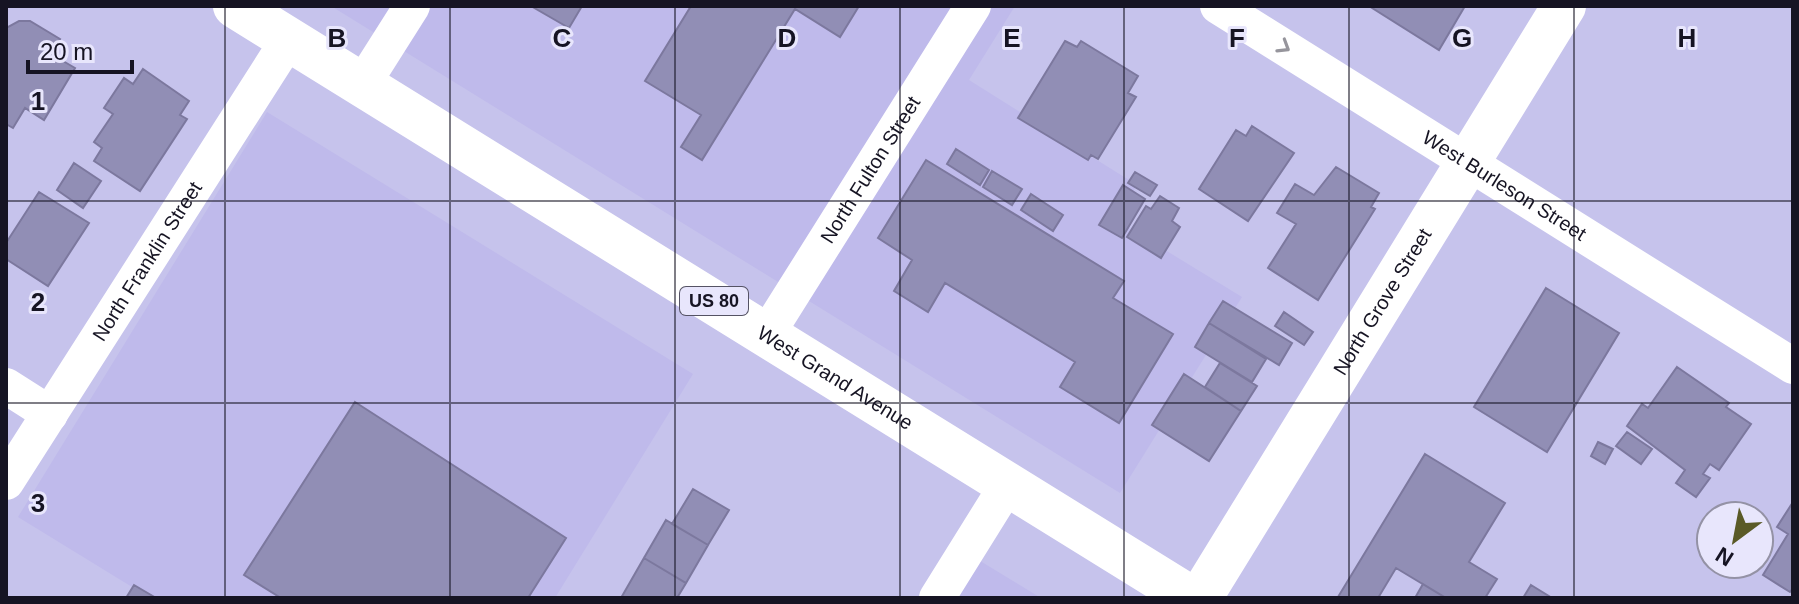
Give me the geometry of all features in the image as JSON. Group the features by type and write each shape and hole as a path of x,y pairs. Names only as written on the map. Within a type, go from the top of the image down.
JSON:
{"main road":[{"name":"West Grand Avenue","path":"235,6 1191,598"},
{"name":"North Grove Street","path":"1200,598 1564,6"}],"street":[{"path":"362,85 412,6"},
{"name":"North Fulton Street","path":"767,334 973,6"},
{"name":"West Burleson Street","path":"1218,6 1793,366"},
{"name":"North Franklin Street","path":"6,482 289,39"},
{"path":"6,386 50,414"},
{"path":"937,598 1008,484"}],"shaded area":[{"path":"331,6 1015,6 969,80 1137,185 1116,220 1242,297 1120,493"},
{"path":"267,112 693,374 555,598 150,598 18,517"},
{"path":"972,556 1041,598 947,598"}],"building":[{"path":"531,6 582,6 569,28"},
{"path":"691,6 859,6 840,37 795,9 702,160 681,147 701,115 645,81"},
{"path":"1369,6 1465,6 1439,50"},
{"path":"19,21 30,21 60,39 51,54 75,68 44,120 25,108 13,128 6,124 6,28"},
{"path":"1065,41 1077,47 1081,41 1138,76 1128,93 1136,97 1098,159 1091,155 1088,160 1018,118"},
{"path":"143,69 189,101 180,115 187,119 140,191 94,161 102,148 94,142 113,114 104,108 124,78 133,84"},
{"path":"1252,126 1294,153 1248,221 1199,189 1236,130 1246,136"},
{"path":"956,149 989,170 980,185 947,164"},
{"path":"926,160 1124,281 1113,298 1173,334 1119,423 1060,387 1075,362 945,283 928,312 894,291 912,260 878,238"},
{"path":"74,163 101,181 83,208 57,190"},
{"path":"1336,167 1379,193 1371,207 1375,209 1318,300 1268,268 1296,224 1277,213 1295,184 1314,195"},
{"path":"992,171 1022,189 1012,205 983,187"},
{"path":"1135,172 1157,185 1150,196 1128,183"},
{"path":"1123,185 1145,199 1122,238 1099,225"},
{"path":"39,192 89,223 48,286 6,259 6,243"},
{"path":"1031,194 1063,215 1053,231 1021,210"},
{"path":"1160,196 1179,208 1172,221 1180,227 1161,258 1127,237 1146,206 1151,209"},
{"path":"1546,288 1619,333 1547,452 1474,407"},
{"path":"1223,301 1292,343 1279,365 1209,323"},
{"path":"1284,312 1313,332 1304,345 1275,326"},
{"path":"1209,323 1266,359 1252,382 1195,347"},
{"path":"1220,363 1257,386 1241,411 1205,387"},
{"path":"1677,367 1729,403 1726,407 1751,424 1719,470 1710,464 1703,474 1710,478 1696,497 1676,483 1685,470 1627,426 1642,404 1648,408"},
{"path":"1184,374 1241,411 1209,461 1152,425"},
{"path":"355,402 566,538 528,598 281,598 244,575"},
{"path":"1627,432 1652,449 1641,464 1616,446"},
{"path":"1598,442 1613,449 1605,464 1591,456"},
{"path":"1425,454 1505,503 1469,562 1497,579 1485,598 1446,598 1396,568 1378,598 1338,597"},
{"path":"693,489 729,510 708,545 672,524"},
{"path":"1793,502 1793,588 1790,592 1771,580 1775,580 1775,555 1788,534 1777,527"},
{"path":"666,520 708,545 686,583 644,558"},
{"path":"644,558 686,583 677,598 621,598"},
{"path":"1423,584 1446,598 1415,598"},
{"path":"134,585 156,598 126,598"},
{"path":"1531,585 1552,598 1523,598"}]}
